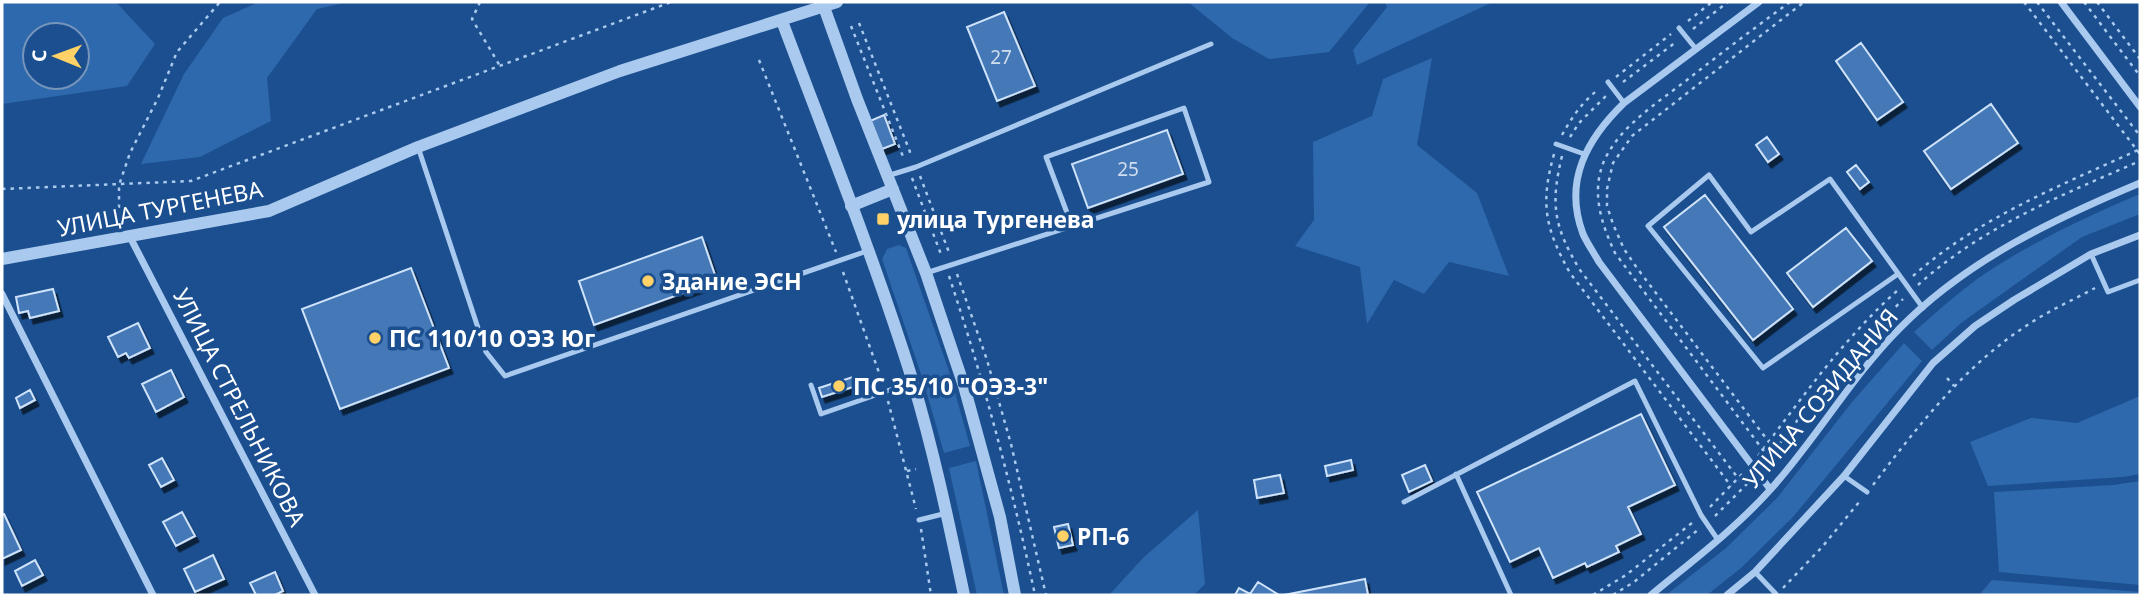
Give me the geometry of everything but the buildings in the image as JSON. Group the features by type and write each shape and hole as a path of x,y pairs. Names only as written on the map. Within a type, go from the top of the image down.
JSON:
{"street":[{"path":"1759,2 1625,103 1597,132 1584,154 1575,188 1583,234 1599,262 1770,489"},
{"path":"2061,2 2140,107"},
{"path":"830,4 890,182 926,273 964,386 1000,517 1015,595"},
{"name":"УЛИЦА ТУРГЕНЕВА","path":"2,258 269,211 418,147 620,71 830,4"},
{"path":"782,21 913,382 947,513 964,595"},
{"path":"851,206 890,182"},
{"name":"УЛИЦА СОЗИДАНИЯ","path":"1651,595 1718,540 1770,489 1900,328 1923,308 1988,257 2073,212 2140,183"},
{"path":"1727,595 1755,572 1844,476 1933,363 1975,326 2091,254 2140,235"},
{"name":"УЛИЦА СТРЕЛЬНИКОВА","path":"125,237 315,595"},
{"path":"2,294 153,595"}],"lane":[{"path":"1679,28 1696,49"},
{"path":"890,182 916,167 1211,44"},
{"path":"1608,82 1625,103"},
{"path":"926,273 1209,182 1184,108 1046,157 1072,226"},
{"path":"1556,144 1584,154"},
{"path":"418,147 486,352 505,376 867,251"},
{"path":"1898,274 1763,369 1648,226 1709,174 1751,232 1830,179 1923,308"},
{"path":"2091,254 2108,292 2140,279"},
{"path":"1404,502 1635,381 1701,515 1718,540"},
{"path":"811,385 821,414 913,382"},
{"path":"1457,474 1511,595"},
{"path":"1844,476 1867,492"},
{"path":"919,520 947,513"},
{"path":"1755,572 1776,594"}],"path":[{"path":"125,237 117,204 119,185 130,153 158,98 177,52 220,2"},
{"path":"480,2 472,19 500,66"},
{"path":"2,189 191,181 671,2"},
{"path":"1712,2 1588,97 1556,144 1546,184 1546,216 1554,244 1570,273 1731,486"},
{"path":"1728,2 1596,104 1579,123 1564,147 1555,184 1556,213 1563,242 1580,270 1744,486"},
{"path":"1769,458 1615,253 1598,208 1598,190 1604,162 1615,143 1639,118 1790,2"},
{"path":"1775,450 1624,248 1607,206 1607,189 1613,163 1633,136 1804,2"},
{"path":"1593,595 1626,575 1701,515 1731,486 1817,379 1880,306 1905,283 1968,235 2024,202 2139,151 2024,2"},
{"path":"2037,2 2140,136"},
{"path":"2084,2 2140,76"},
{"path":"2097,2 2140,59"},
{"path":"859,23 953,264 987,360 1011,444 1046,595"},
{"path":"759,60 839,261 886,392 919,520 932,595"},
{"path":"1776,594 1823,546 1954,386 1991,352 2029,323 2104,284"},
{"path":"1880,306 1887,314"},
{"path":"1947,378 1954,386"},
{"path":"907,471 916,469"}],"shaded area":[{"path":"2,2 116,2 155,44 127,86 2,104"},
{"path":"259,2 349,2 317,9 267,78 271,121 200,157 141,164 184,74 223,18"},
{"path":"1188,2 1370,2 1329,52 1269,59 1232,38"},
{"path":"1385,2 1493,2 1357,65 1353,50 1387,7"},
{"path":"1432,58 1417,145 1477,193 1509,276 1449,262 1424,294 1394,280 1367,324 1360,267 1295,246 1314,220 1313,142 1372,116 1383,79"},
{"path":"2140,194 2140,214 2082,237 1961,323 1932,350 1914,332 1963,289 1995,267 2030,246"},
{"path":"899,245 906,248 949,371 970,446 944,453 923,380 882,259 887,249"},
{"path":"1904,343 1922,361 1793,517 1741,568 1707,595 1666,595 1726,548 1777,498 1852,402"},
{"path":"2140,396 2140,474 1988,486 1970,442 2031,418 2077,423"},
{"path":"976,461 1004,595 977,595 949,468"},
{"path":"2140,481 2140,585 1999,572 1994,492"},
{"path":"1198,510 1205,584 1194,595 1109,595 1144,557"},
{"path":"1992,580 2140,592 2140,595 1979,595"}],"place":[{"name":"улица Тургенева","path":"883,219"},
{"name":"Здание ЭСН","path":"648,281"},
{"name":"ПС 110/10 ОЭЗ Юг","path":"375,338"},
{"name":"ПС 35/10 \"ОЭЗ-3\"","path":"839,386"},
{"name":"РП-6","path":"1063,536"}]}
